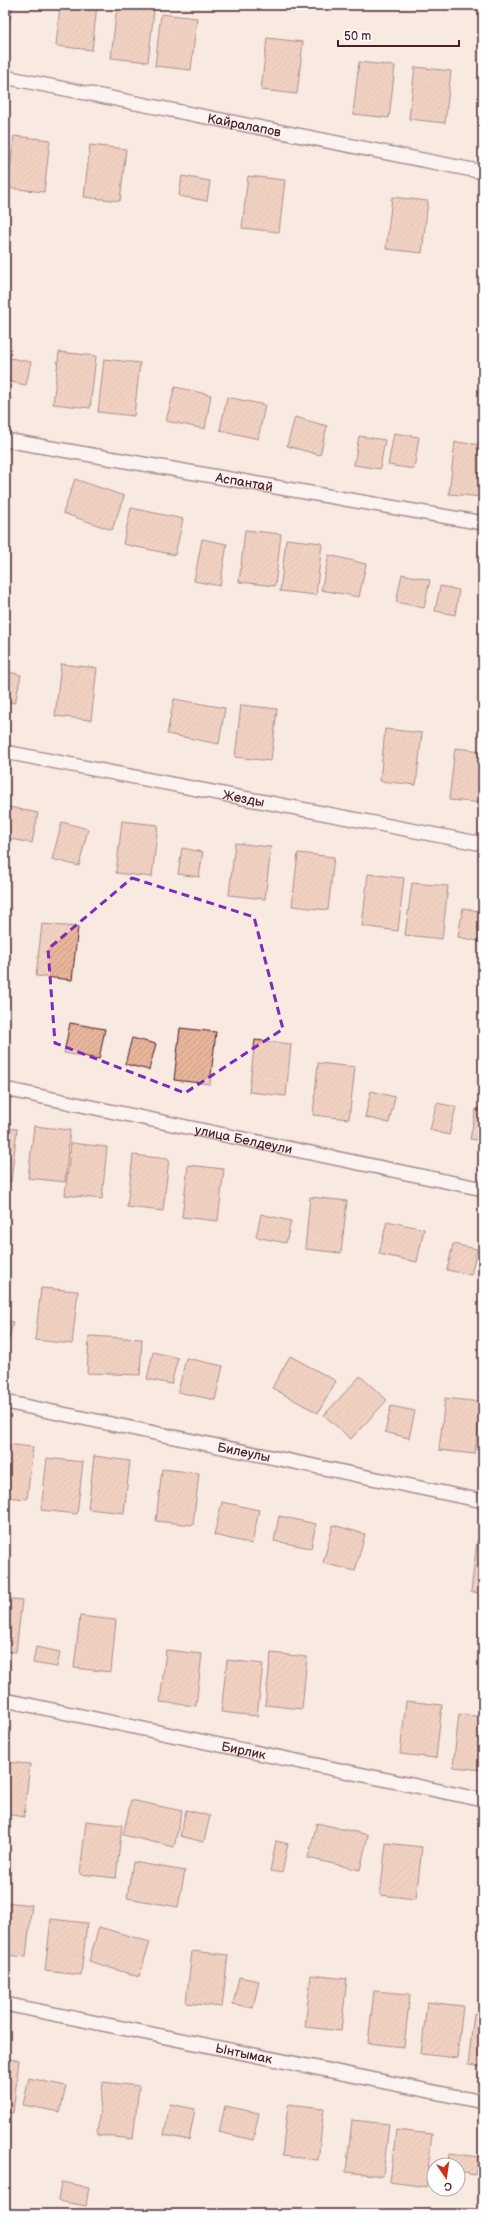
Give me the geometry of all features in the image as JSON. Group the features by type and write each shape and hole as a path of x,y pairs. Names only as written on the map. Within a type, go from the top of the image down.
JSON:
{"street":[{"name":"Кайралапов","path":"5,77 483,172"},
{"name":"Аспантай","path":"5,440 483,523"},
{"name":"Жезды","path":"5,752 483,844"},
{"name":"улица Белдеули","path":"5,1089 483,1189"},
{"name":"Билеулы","path":"5,1402 483,1501"},
{"name":"Бирлик","path":"5,1700 483,1800"},
{"name":"Ынтымак","path":"5,2004 483,2102"}],"highlighted area":[{"path":"132,878 254,917 283,1029 185,1093 55,1043 48,949"}],"building":[{"path":"5,5 13,5 9,24 5,23"},
{"path":"60,5 97,5 92,50 56,46"},
{"path":"117,6 154,10 148,62 111,58"},
{"path":"161,14 197,18 191,70 155,66"},
{"path":"267,38 303,42 297,94 261,90"},
{"path":"359,62 395,66 389,118 353,114"},
{"path":"415,67 451,71 445,123 409,119"},
{"path":"14,136 50,140 44,192 8,188"},
{"path":"90,145 126,149 120,201 84,197"},
{"path":"182,176 210,181 207,201 179,196"},
{"path":"248,176 285,180 279,232 242,228"},
{"path":"392,197 428,201 422,253 386,249"},
{"path":"59,352 96,356 90,408 53,404"},
{"path":"5,357 31,362 26,385 5,381"},
{"path":"104,359 140,363 134,416 98,412"},
{"path":"175,387 211,395 205,429 166,421"},
{"path":"227,397 265,405 258,439 220,430"},
{"path":"295,417 327,426 320,455 287,446"},
{"path":"394,433 419,437 414,469 388,465"},
{"path":"359,436 385,440 380,469 354,465"},
{"path":"455,442 483,445 483,497 449,494"},
{"path":"75,479 124,496 112,530 63,513"},
{"path":"131,508 183,519 175,555 123,544"},
{"path":"245,530 281,534 275,586 239,582"},
{"path":"202,539 227,544 220,586 194,581"},
{"path":"286,539 322,543 316,595 280,591"},
{"path":"329,555 366,564 359,597 321,590"},
{"path":"402,574 430,580 424,608 396,602"},
{"path":"440,586 459,590 455,615 435,611"},
{"path":"61,664 97,668 91,720 55,716"},
{"path":"5,671 21,675 15,703 5,701"},
{"path":"174,699 225,708 219,744 167,734"},
{"path":"241,705 277,709 271,761 235,757"},
{"path":"385,729 422,733 416,785 380,781"},
{"path":"455,748 483,751 483,803 449,800"},
{"path":"5,806 38,813 32,843 5,838"},
{"path":"122,821 158,825 152,877 116,873"},
{"path":"62,822 88,829 79,866 52,859"},
{"path":"235,843 271,847 265,899 229,895"},
{"path":"182,848 203,852 199,877 178,874"},
{"path":"298,853 334,857 328,910 292,906"},
{"path":"368,874 404,878 398,931 362,926"},
{"path":"412,883 448,886 442,939 405,935"},
{"path":"463,908 483,912 483,942 458,937"},
{"path":"42,924 78,927 72,980 36,976"},
{"path":"70,1023 105,1029 99,1059 64,1053"},
{"path":"180,1028 216,1032 210,1084 174,1080"},
{"path":"132,1038 156,1044 149,1070 125,1064"},
{"path":"255,1040 291,1044 286,1096 249,1092"},
{"path":"318,1063 355,1067 349,1119 313,1115"},
{"path":"371,1091 395,1097 389,1123 365,1117"},
{"path":"437,1103 456,1107 449,1135 430,1130"},
{"path":"476,1109 483,1111 483,1141 470,1139"},
{"path":"34,1126 70,1130 65,1182 28,1178"},
{"path":"5,1128 17,1129 11,1182 5,1181"},
{"path":"71,1143 107,1147 102,1199 65,1195"},
{"path":"133,1155 169,1159 163,1211 127,1207"},
{"path":"188,1165 224,1169 218,1221 182,1217"},
{"path":"310,1197 347,1201 341,1253 305,1249"},
{"path":"261,1214 291,1221 286,1243 256,1237"},
{"path":"387,1221 424,1229 417,1262 379,1254"},
{"path":"453,1244 477,1249 471,1275 447,1270"},
{"path":"41,1288 78,1291 72,1344 35,1340"},
{"path":"5,1320 13,1322 7,1348 5,1348"},
{"path":"89,1336 142,1339 140,1375 87,1373"},
{"path":"153,1352 178,1358 171,1384 147,1379"},
{"path":"290,1356 336,1381 318,1413 272,1388"},
{"path":"186,1358 223,1366 215,1400 178,1392"},
{"path":"360,1376 387,1400 351,1439 324,1415"},
{"path":"445,1398 481,1402 475,1454 439,1450"},
{"path":"391,1406 415,1411 409,1438 385,1432"},
{"path":"5,1444 33,1447 27,1499 5,1497"},
{"path":"94,1456 130,1461 124,1513 88,1509"},
{"path":"47,1458 83,1462 77,1514 41,1510"},
{"path":"162,1469 199,1473 193,1525 156,1521"},
{"path":"222,1502 259,1510 252,1544 214,1535"},
{"path":"279,1516 316,1524 311,1548 274,1541"},
{"path":"333,1525 365,1534 355,1571 323,1563"},
{"path":"477,1540 483,1540 483,1593 471,1592"},
{"path":"5,1598 22,1600 16,1652 5,1651"},
{"path":"80,1616 116,1620 111,1672 74,1668"},
{"path":"36,1647 60,1652 57,1667 33,1663"},
{"path":"166,1650 202,1654 196,1706 160,1702"},
{"path":"271,1653 307,1657 302,1709 265,1705"},
{"path":"227,1660 263,1664 257,1716 221,1712"},
{"path":"406,1701 442,1705 436,1758 400,1754"},
{"path":"459,1714 483,1717 483,1770 453,1767"},
{"path":"5,1762 30,1764 24,1817 5,1814"},
{"path":"131,1800 182,1811 174,1847 123,1835"},
{"path":"186,1810 210,1816 204,1842 180,1836"},
{"path":"86,1821 122,1825 116,1878 80,1874"},
{"path":"317,1823 368,1835 360,1870 308,1858"},
{"path":"276,1841 288,1844 282,1873 270,1871"},
{"path":"386,1843 422,1847 416,1899 380,1895"},
{"path":"133,1862 185,1871 178,1907 127,1898"},
{"path":"5,1902 32,1905 26,1957 5,1955"},
{"path":"51,1919 87,1923 81,1975 45,1971"},
{"path":"99,1927 150,1942 139,1977 89,1961"},
{"path":"192,1951 228,1955 222,2007 186,2003"},
{"path":"311,1975 347,1979 341,2031 305,2027"},
{"path":"239,1977 259,1981 253,2008 233,2004"},
{"path":"374,1991 410,1994 404,2047 368,2043"},
{"path":"427,2002 463,2006 457,2058 421,2054"},
{"path":"474,2013 483,2014 483,2067 468,2065"},
{"path":"5,2059 19,2060 13,2113 5,2112"},
{"path":"29,2078 66,2086 60,2112 23,2105"},
{"path":"103,2082 139,2086 133,2139 97,2135"},
{"path":"170,2104 195,2109 189,2140 164,2135"},
{"path":"288,2104 324,2108 318,2160 282,2156"},
{"path":"225,2106 259,2113 253,2140 219,2132"},
{"path":"352,2120 389,2124 383,2176 346,2172"},
{"path":"396,2130 432,2134 429,2157 426,2157 426,2187 390,2182"},
{"path":"450,2153 478,2157 475,2175 466,2173 466,2157 449,2157"},
{"path":"61,2182 89,2187 86,2206 58,2201"}]}
